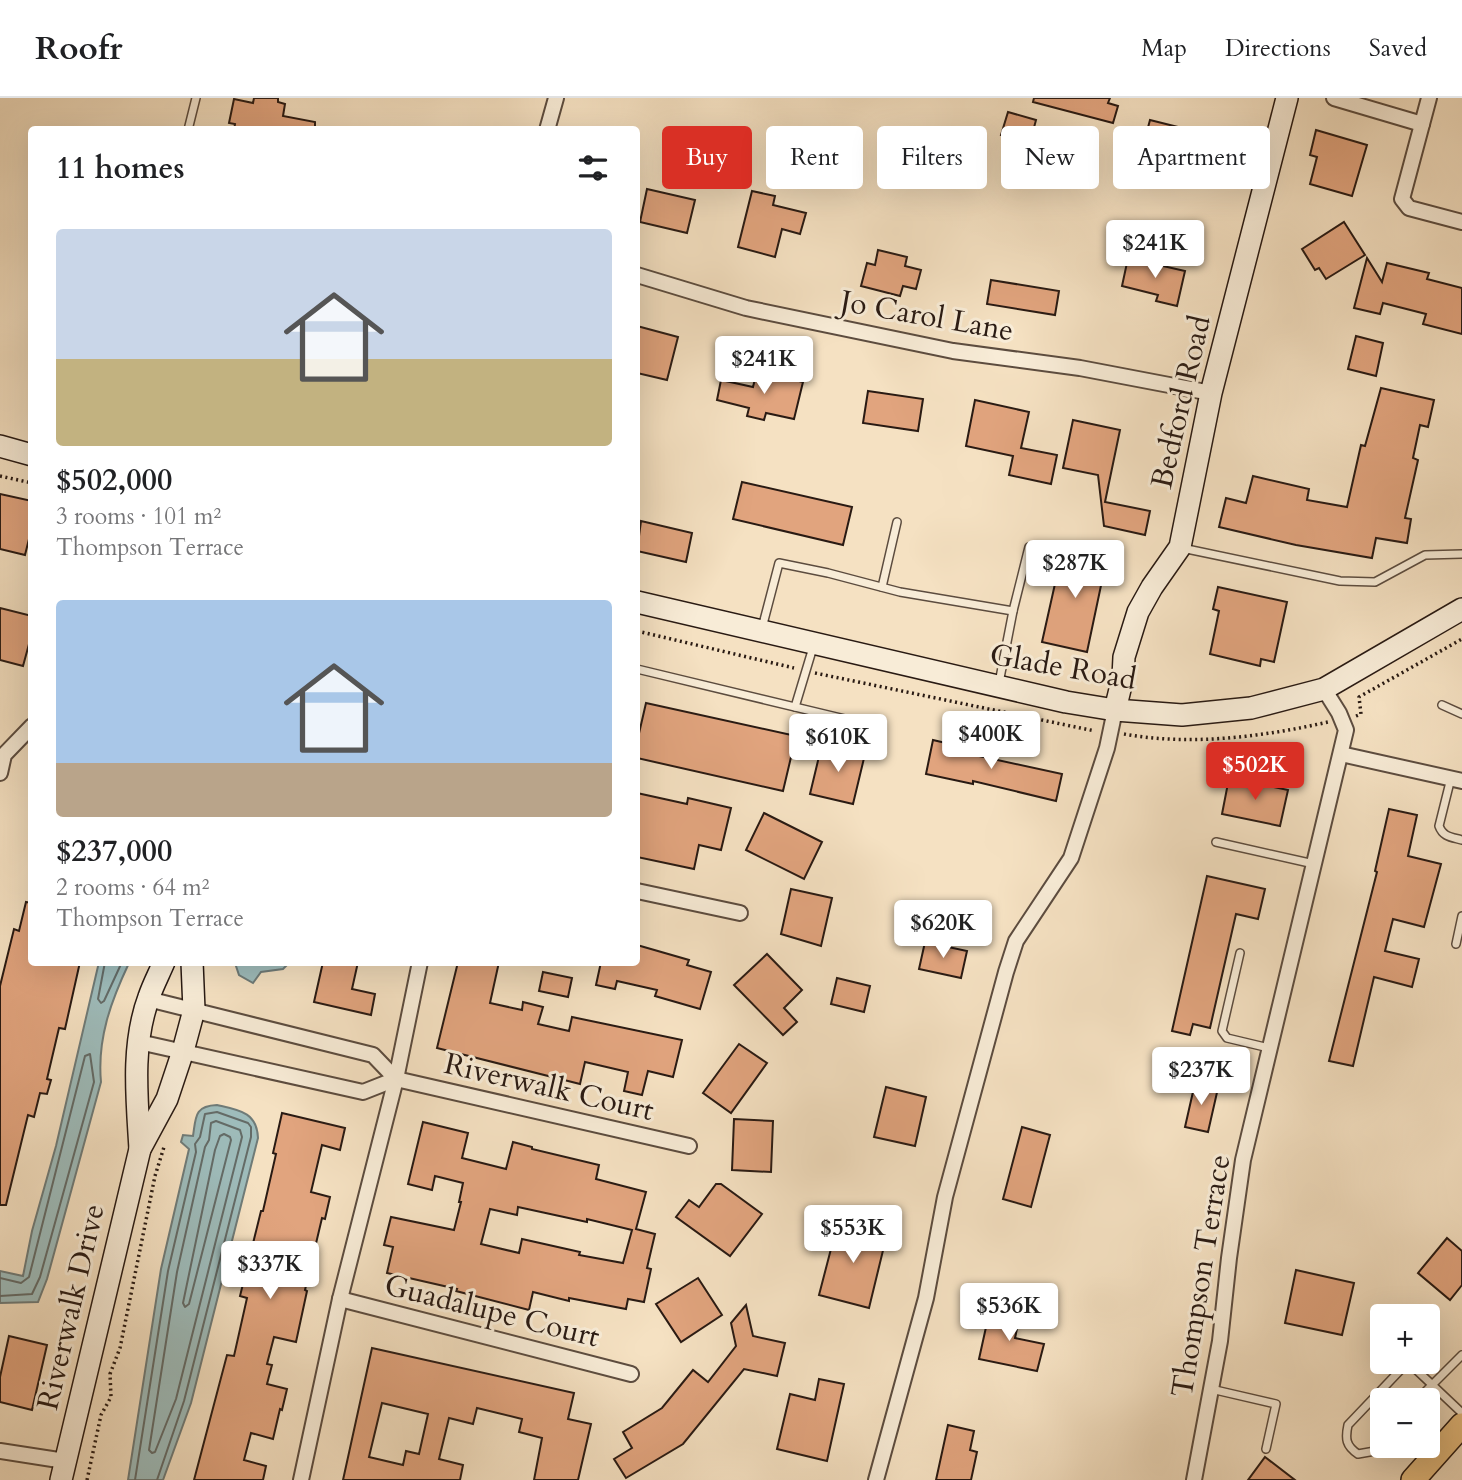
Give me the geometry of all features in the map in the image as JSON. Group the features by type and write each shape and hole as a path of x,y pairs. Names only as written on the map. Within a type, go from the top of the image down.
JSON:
{"main road":[{"path":"1413,1480 1462,1425"}],"street":[{"path":"548,126 556,98"},
{"name":"Bedford Road","path":"1115,710 1123,677 1124,657 1138,612 1180,547 1211,393 1287,98"},
{"path":"1334,98 1422,124"},
{"path":"1429,98 1403,193 1403,203 1417,211 1462,222"},
{"name":"Jo Carol Lane","path":"640,276 746,308 940,348 1080,368 1211,393"},
{"path":"0,446 28,454"},
{"name":"Glade Road","path":"640,604 1066,702 1115,710 1182,715 1251,708 1324,689 1462,609"},
{"name":"Thompson Terrace","path":"1194,1480 1220,1341 1228,1258 1243,1160 1346,730 1324,689"},
{"path":"876,1480 926,1298 945,1196 1006,972 1016,941 1071,858 1107,748 1115,710"},
{"path":"0,773 4,755 28,730"},
{"path":"1341,754 1457,780"},
{"path":"640,892 740,913"},
{"name":"Riverwalk Drive","path":"140,1149 136,1091 138,1042 148,999 162,966"},
{"name":"Riverwalk Drive","path":"63,1471 140,1149 167,1099 194,1010 191,966"},
{"path":"301,1480 340,1299 396,1079 419,966"},
{"name":"Riverwalk Court","path":"148,999 373,1055 396,1079"},
{"name":"Riverwalk Court","path":"138,1042 363,1091 396,1079 690,1146"},
{"name":"Guadalupe Court","path":"340,1299 631,1374"},
{"path":"0,1451 63,1471"}],"lane":[{"path":"189,126 196,98"},
{"path":"882,587 897,522"},
{"path":"999,687 1013,611 1029,547"},
{"path":"1180,547 1247,563 1351,581 1374,582 1425,555 1462,554"},
{"path":"761,632 779,563 882,587 1013,611"},
{"path":"795,707 814,644"},
{"path":"640,670 870,725"},
{"path":"1442,705 1462,714"},
{"path":"1457,780 1438,826 1446,836 1462,840"},
{"path":"1216,842 1314,864"},
{"path":"1456,944 1462,916"},
{"path":"1240,953 1222,1031 1227,1038 1270,1049"},
{"path":"1429,1388 1462,1355"},
{"path":"1383,1388 1408,1362 1462,1413"},
{"path":"1211,1389 1276,1404 1266,1449"},
{"path":"1370,1402 1348,1425 1345,1437 1349,1448 1358,1454 1370,1452"}],"path":[{"path":"0,476 28,482"},
{"path":"87,1480 101,1415 111,1397 110,1374 120,1348 155,1176 165,1144"}],"water":[{"path":"98,966 128,966 116,992 103,1035 101,1082 47,1279 38,1302 0,1303 0,1271 23,1276 32,1231 56,1146"},
{"path":"236,966 286,966 283,969 261,972 253,983 239,975"},
{"path":"217,1105 250,1117 257,1129 258,1138 191,1403 163,1480 128,1480 161,1269 189,1149 181,1142 183,1135 193,1136 200,1110"}],"building":[{"path":"254,98 278,98 278,102 285,104 283,116 315,122 315,126 235,126 229,123 234,99 253,103"},
{"path":"1034,98 1110,98 1108,103 1118,106 1113,123 1033,102"},
{"path":"1008,112 1036,120 1034,126 1004,126"},
{"path":"1150,120 1174,126 1148,126"},
{"path":"1316,130 1367,145 1352,196 1310,184 1317,157 1310,155"},
{"path":"647,189 695,200 687,233 640,222"},
{"path":"752,191 775,196 773,205 806,213 800,234 782,229 775,257 738,247"},
{"path":"1344,222 1365,255 1326,279 1319,268 1315,270 1302,249"},
{"path":"878,250 907,257 905,266 921,270 916,289 903,286 900,296 861,286 867,263 875,265"},
{"path":"1128,258 1185,271 1177,306 1156,301 1158,295 1122,286"},
{"path":"1367,258 1382,282 1387,263 1429,273 1427,279 1462,288 1462,334 1423,324 1426,314 1383,303 1380,314 1354,308"},
{"path":"991,280 1059,291 1055,315 987,304"},
{"path":"640,327 678,337 667,380 640,374"},
{"path":"1356,336 1383,343 1376,376 1348,369"},
{"path":"757,371 803,382 794,419 766,413 764,420 747,416 749,408 717,400 721,380 753,387"},
{"path":"1381,388 1434,400 1428,427 1420,425 1413,458 1418,460 1405,518 1411,519 1407,543 1376,538 1372,558 1296,545 1219,527 1226,498 1246,503 1253,476 1309,489 1307,500 1347,507 1361,445 1365,446"},
{"path":"868,391 923,399 918,431 863,423"},
{"path":"975,400 1029,412 1021,448 1057,455 1051,484 1009,475 1013,456 966,446"},
{"path":"1073,420 1120,430 1105,502 1150,511 1145,535 1104,526 1098,475 1063,468"},
{"path":"742,482 852,507 843,545 733,519"},
{"path":"0,494 28,500 28,543 25,555 0,549"},
{"path":"641,521 692,533 686,562 640,552"},
{"path":"1063,548 1107,557 1087,652 1042,642"},
{"path":"1218,587 1287,602 1274,662 1261,659 1260,666 1210,654 1219,611 1213,609"},
{"path":"0,608 28,615 28,648 23,666 0,660"},
{"path":"646,703 796,736 783,791 640,759 640,729"},
{"path":"933,740 980,751 979,756 1062,774 1056,801 973,781 973,784 926,774"},
{"path":"822,744 865,754 853,804 810,794"},
{"path":"1229,778 1288,790 1280,826 1222,814"},
{"path":"640,794 687,804 688,798 731,808 721,850 699,845 694,869 640,858"},
{"path":"1389,809 1417,815 1408,856 1441,864 1424,927 1393,919 1385,951 1419,959 1412,987 1374,977 1353,1066 1329,1061 1377,872 1375,871"},
{"path":"764,813 822,842 804,879 746,850"},
{"path":"1207,876 1265,889 1258,919 1236,914 1210,1028 1193,1024 1190,1035 1172,1031"},
{"path":"791,889 832,898 821,946 781,934"},
{"path":"28,902 28,966 79,966 65,1029 59,1028 47,1079 51,1080 47,1094 40,1093 34,1117 28,1115 6,1205 0,1205 0,986 14,929 19,931"},
{"path":"925,942 967,951 961,978 919,969"},
{"path":"640,946 689,960 687,965 711,972 700,1009 655,996 657,990 617,981 615,989 596,985 600,966 640,966"},
{"path":"767,954 802,990 784,1008 797,1022 783,1035 734,985"},
{"path":"322,966 357,966 352,989 375,994 371,1015 314,1002"},
{"path":"457,966 498,966 490,1003 522,1010 523,1002 543,1007 538,1024 569,1031 572,1017 682,1040 673,1077 648,1071 642,1095 624,1091 628,1072 585,1062 580,1084 437,1048"},
{"path":"543,972 572,978 568,997 539,991"},
{"path":"837,978 870,986 864,1012 831,1004"},
{"path":"739,1044 767,1063 731,1113 703,1093"},
{"path":"1195,1083 1218,1088 1208,1132 1185,1127"},
{"path":"886,1087 926,1097 915,1146 874,1137"},
{"path":"282,1113 345,1128 340,1150 322,1145 311,1192 330,1197 325,1219 322,1218 305,1290 307,1291 296,1342 274,1337 267,1364 272,1365 267,1384 287,1389 282,1410 280,1409 273,1439 251,1433 244,1460 266,1466 263,1480 194,1480 227,1355 234,1356 247,1298 240,1296 263,1211"},
{"path":"734,1119 773,1121 771,1172 732,1170"},
{"path":"423,1122 468,1133 462,1158 506,1169 513,1142 599,1165 596,1179 646,1192 636,1229 655,1234 647,1268 651,1269 644,1302 628,1299 626,1309 569,1298 569,1301 533,1292 529,1310 456,1291 457,1289 387,1273 393,1247 384,1245 391,1217 454,1230 461,1202 463,1183 435,1176 432,1190 408,1184","holes":["518,1207 587,1222 587,1219 632,1230 623,1263 579,1255 580,1252 522,1239 519,1253 481,1244 490,1209 517,1215"]},
{"path":"1022,1127 1050,1135 1031,1207 1003,1199"},
{"path":"716,1184 721,1184 762,1214 730,1256 676,1217 689,1200 699,1207"},
{"path":"838,1222 887,1234 869,1308 819,1295"},
{"path":"1447,1238 1462,1251 1462,1285 1450,1300 1418,1273"},
{"path":"1296,1270 1354,1283 1342,1335 1285,1323"},
{"path":"698,1278 722,1315 681,1342 656,1304"},
{"path":"746,1305 753,1336 785,1343 777,1376 744,1369 683,1444 626,1478 614,1459 632,1448 623,1432 662,1408 693,1370 708,1382 736,1346 731,1323"},
{"path":"990,1309 1020,1315 1015,1338 1044,1344 1037,1371 979,1359"},
{"path":"9,1336 47,1345 32,1410 0,1402 0,1377"},
{"path":"372,1348 574,1393 568,1419 591,1424 578,1480 534,1480 542,1438 519,1432 522,1419 477,1408 473,1424 449,1418 439,1459 463,1465 460,1480 343,1480","holes":["382,1403 428,1414 419,1454 406,1451 403,1465 369,1457"]},
{"path":"819,1379 844,1384 827,1461 777,1449 790,1394 815,1400"},
{"path":"948,1425 974,1431 970,1450 977,1452 971,1480 936,1480"},
{"path":"1265,1457 1295,1480 1248,1480"}]}
